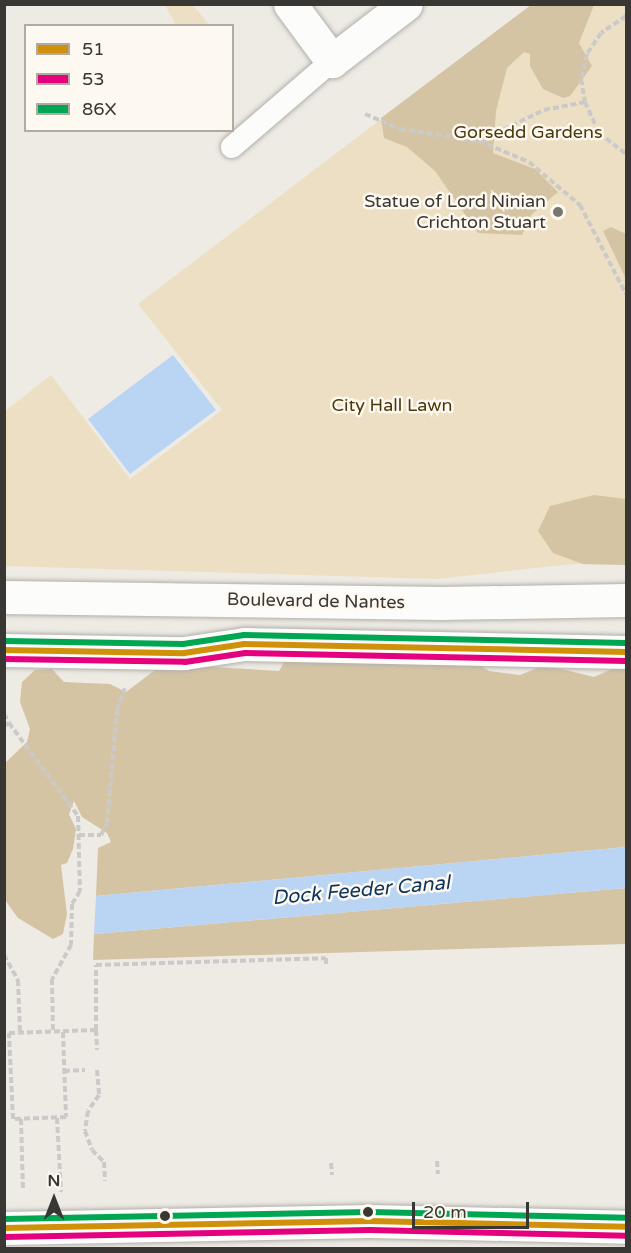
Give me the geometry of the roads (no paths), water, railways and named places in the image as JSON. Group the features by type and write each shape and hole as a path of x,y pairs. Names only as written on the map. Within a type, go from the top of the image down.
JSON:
{"main road":[{"path":"290,4 332,61 406,4"},
{"name":"Boulevard de Nantes","path":"4,597 441,603 627,600"},
{"path":"4,650 184,653 244,644 627,652"},
{"path":"4,1228 370,1221 510,1236 627,1227"}],"lane":[{"path":"232,147 332,61"}],"water":[{"path":"173,355 216,410 130,474 88,419"},
{"name":"Dock Feeder Canal","path":"626,847 626,888 94,934 96,896"}],"place":[{"name":"Statue of Lord Ninian Crichton Stuart","path":"558,212"}],"park label":[{"name":"Gorsedd Gardens","path":"528,132"},
{"name":"City Hall Lawn","path":"392,405"}]}
